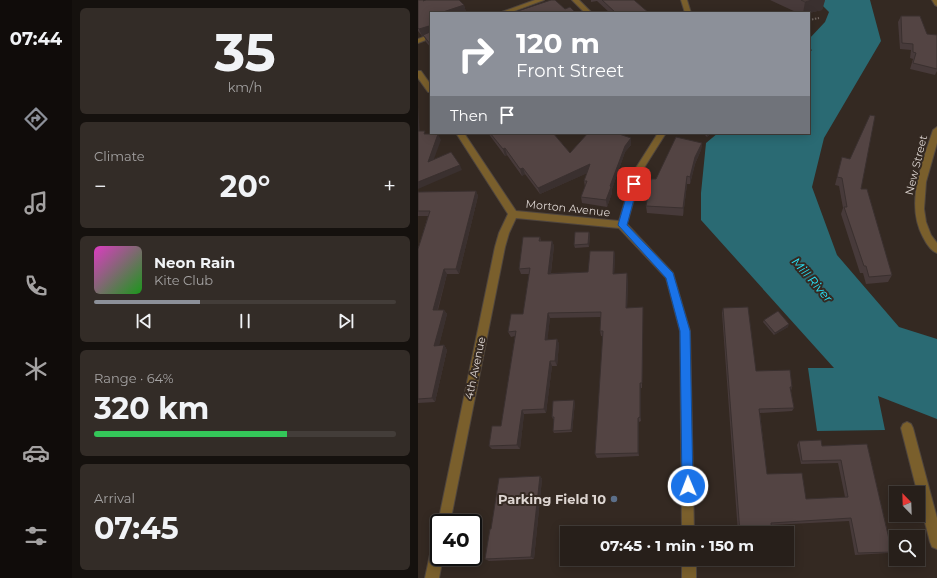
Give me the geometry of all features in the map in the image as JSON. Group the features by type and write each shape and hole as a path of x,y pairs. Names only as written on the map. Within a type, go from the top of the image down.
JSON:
{"street":[{"path":"505,12 541,0"},
{"path":"575,0 588,12"},
{"path":"684,0 688,12"},
{"path":"935,0 937,4"},
{"path":"418,41 430,36"},
{"path":"418,73 430,89"},
{"name":"New Street","path":"937,130 924,174 918,211 926,235 937,250"},
{"name":"Morton Avenue","path":"461,134 513,214 622,225"},
{"path":"661,134 638,171 622,225 670,276 685,331 688,526"},
{"name":"4th Avenue","path":"446,514 500,247 504,233 513,214"},
{"path":"907,428 937,542"},
{"path":"432,578 435,566"},
{"path":"689,566 689,578"}],"path":[{"path":"810,20 819,18"}],"water":[{"name":"Mill River","path":"817,0 870,0 881,41 824,138 812,187 837,255 899,327 937,339 937,419 878,396 885,430 817,431 808,368 834,368 701,220 701,193 706,143 717,134 810,134 810,52 812,50 810,49 810,38 825,22 829,12"}],"building":[{"path":"418,0 459,0 464,5 443,12 430,12 430,32 429,26 418,28"},
{"path":"555,0 565,9 570,7 575,12 515,12"},
{"path":"602,0 634,0 648,12 615,12"},
{"path":"801,0 812,0 805,2"},
{"path":"901,16 920,16 927,34 937,35 937,69 913,63 916,53 913,52 913,44 902,43"},
{"path":"430,32 430,44 423,35"},
{"path":"870,115 875,116 861,189 867,189 892,275 869,277 844,207 847,207 842,178 837,177 842,157 850,159"},
{"path":"418,131 425,131 424,134 438,134 428,162 451,152 460,165 418,182"},
{"path":"491,134 554,134 570,153 587,134 619,134 631,138 625,146 606,200 581,197 587,181 584,181 590,164 538,188 523,168 520,169 505,148 503,149"},
{"path":"676,137 702,143 695,157 690,177 687,176 683,208 646,206 651,179 656,179"},
{"path":"476,191 456,269 444,269 433,310 444,310 434,346 444,345 432,398 418,399 418,249 430,211 418,211 418,192"},
{"path":"575,232 589,232 588,244 574,245"},
{"path":"523,237 540,237 539,241 552,241 548,274 588,272 590,251 614,251 613,274 627,273 626,308 643,307 642,383 640,383 640,417 638,418 638,453 595,454 603,331 600,331 601,312 548,313 545,340 557,339 555,361 550,361 544,409 522,410 517,445 489,446 492,426 501,426 516,331 508,332 511,314 523,314 530,268 519,269"},
{"path":"748,307 756,371 790,370 792,387 790,387 794,408 759,409 767,474 802,473 806,499 848,497 841,460 802,461 799,441 821,440 822,446 867,444 889,539 889,552 858,553 851,518 771,523 771,526 739,526 723,308"},
{"path":"778,311 789,324 775,333 764,320"},
{"path":"574,400 571,430 553,431 553,401"},
{"path":"540,476 531,557 485,559 499,478"}],"place":[{"name":"Parking Field 10","path":"614,499"}],"route":[{"path":"634,184 622,225 670,276 685,331 688,486"}]}
